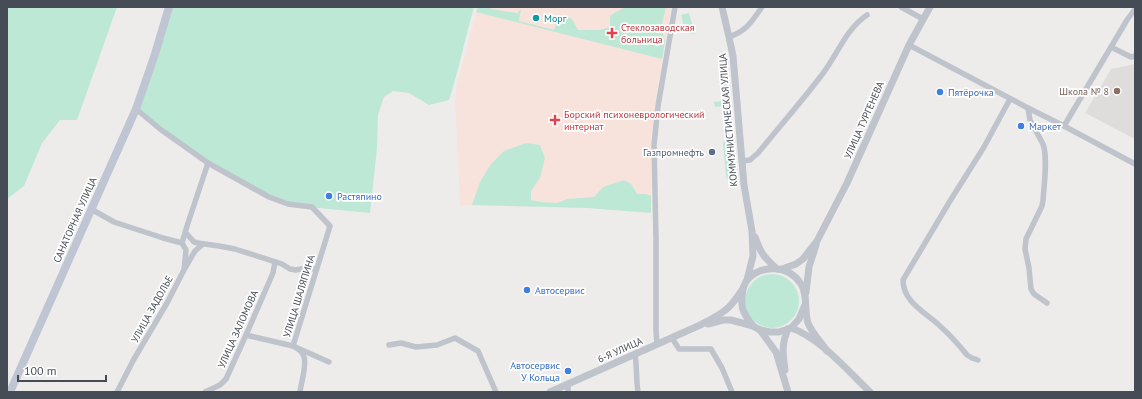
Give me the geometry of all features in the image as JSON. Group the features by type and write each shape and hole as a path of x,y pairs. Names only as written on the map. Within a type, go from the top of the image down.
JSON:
{"main road":[{"name":"САНАТОРНАЯ УЛИЦА","path":"10,392 136,109 169,7"}],"street":[{"path":"657,344 654,145 658,106 675,7"},
{"name":"КОММУНИСТИЧЕСКАЯ УЛИЦА","path":"722,7 733,56 738,130 744,185 752,231 753,256 747,280"},
{"path":"729,37 744,30 762,7"},
{"path":"901,7 923,19"},
{"name":"УЛИЦА ТУРГЕНЕВА","path":"779,269 796,264 803,259 817,241 841,196 909,45 930,7"},
{"path":"1064,126 1135,9"},
{"path":"742,161 750,160 758,153 825,71 850,31 867,15"},
{"path":"909,45 1135,164"},
{"path":"1111,47 1131,57 1135,56"},
{"path":"978,360 967,355 941,326 912,302 903,286 903,280 950,201 984,148 1010,99"},
{"path":"1028,108 1030,120 1044,148 1045,168 1042,206 1026,239 1025,249 1029,268 1031,290 1034,294 1047,303"},
{"path":"91,209 114,222 182,243 208,163 160,129 136,109"},
{"name":"УЛИЦА ШАЛЯПИНА","path":"208,163 269,197 288,204 312,207 330,226 293,346 304,356 305,363 300,392"},
{"name":"КОММУНИСТИЧЕСКАЯ УЛИЦА","path":"752,231 763,256 779,269"},
{"path":"186,233 194,242 235,249 282,264 290,269 316,269"},
{"name":"УЛИЦА ТУРГЕНЕВА","path":"806,296 809,267 817,241"},
{"name":"УЛИЦА ЗАДОЛЬЕ","path":"116,392 167,303 184,270 186,250 182,243"},
{"path":"184,270 195,251 203,244"},
{"name":"УЛИЦА ЗАЛОМОВА","path":"205,392 224,382 246,336 273,273 275,262"},
{"path":"698,326 720,314 729,307 743,289 747,280 755,274 765,270 779,269 790,273 802,285 806,296 805,305 808,323 827,351"},
{"path":"743,289 741,302 744,315 753,326"},
{"path":"788,389 783,349 784,340 790,328 799,319 805,305"},
{"path":"698,326 723,320 731,320 770,332 779,332 790,328 800,331 812,338 827,351 870,392"},
{"name":"6-Я УЛИЦА","path":"550,392 568,388 635,354 698,326"},
{"path":"760,330 776,352 788,389"},
{"path":"246,336 293,346 329,362"},
{"path":"389,345 401,343 416,347 437,345 455,338 478,351 496,392"},
{"path":"672,338 679,349 711,349 722,368 732,392"},
{"path":"635,354 638,392"}],"shaded area":[{"name":"Борский психоневрологический интернат","path":"478,7 671,7 655,106 651,145 651,213 588,208 460,205 455,101 457,84"},
{"name":"Школа № 8","path":"1135,64 1135,139 1085,113 1111,69"}],"green space":[{"path":"7,7 117,7 77,120 60,120 42,143 24,186 7,199"},
{"path":"169,7 474,7 449,100 429,105 409,93 393,91 384,97 378,115 377,148 370,213 298,206 269,197 208,163 136,109"},
{"name":"Стеклозаводская больница","path":"478,7 490,7 491,9 517,13 521,9 519,21 554,30 557,19 566,16 572,19 578,30 600,30 610,27 610,16 626,7 666,7 661,28 665,41 662,59 476,12"},
{"path":"689,13 695,34 685,31 681,15"},
{"path":"722,53 725,55 728,103 726,106 715,107 714,102 725,101"},
{"path":"726,137 731,138 734,180 731,181 728,180 726,176 723,143"},
{"path":"526,143 540,145 545,158 540,178 531,191 531,200 557,203 567,199 594,197 603,187 624,180 631,184 637,194 646,194 651,196 651,213 588,208 472,205 480,182 491,164 504,151"},
{"path":"772,274 782,276 791,282 797,291 799,301 797,311 791,320 782,326 772,328 762,326 753,320 747,311 745,301 747,291 753,282 762,276"}],"place":[{"name":"Морг","path":"536,18"},
{"name":"Стеклозаводская больница","path":"612,33"},
{"name":"Школа № 8","path":"1117,91"},
{"name":"Пятёрочка","path":"940,92"},
{"name":"Борский психоневрологический интернат","path":"555,120"},
{"name":"Маркет","path":"1021,126"},
{"name":"Газпромнефть","path":"712,152"},
{"name":"Растяпино","path":"329,196"},
{"name":"Автосервис","path":"527,290"},
{"name":"Автосервис У Кольца","path":"568,371"}]}
